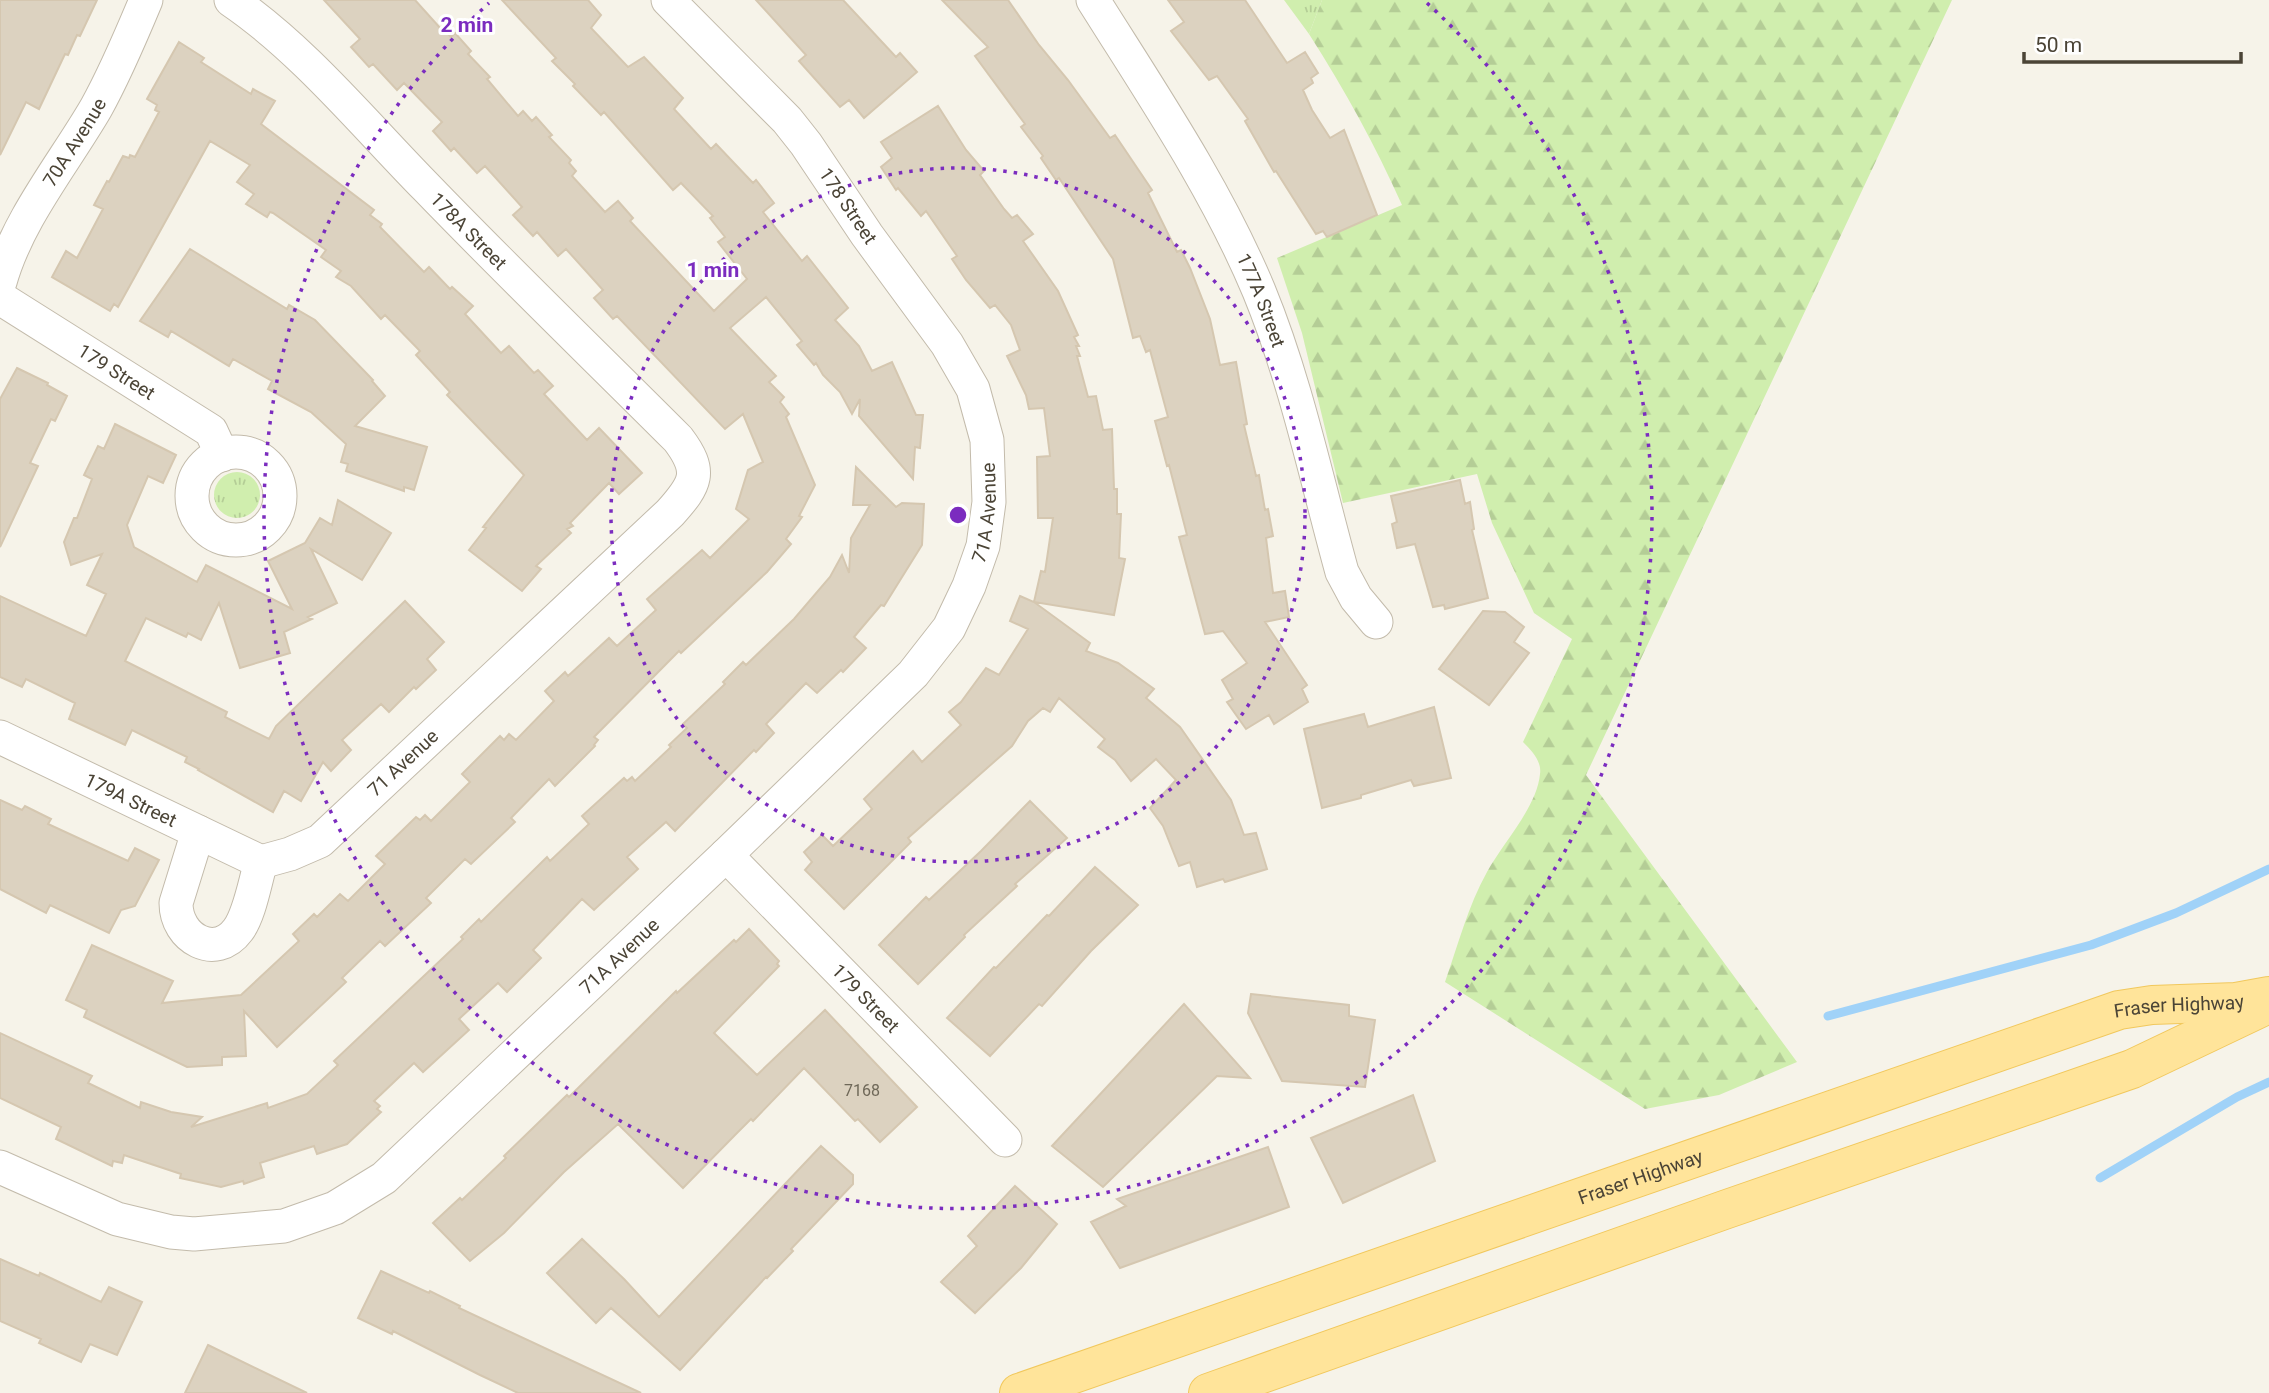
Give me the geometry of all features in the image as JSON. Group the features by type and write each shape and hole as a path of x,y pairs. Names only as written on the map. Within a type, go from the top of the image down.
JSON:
{"main road":[{"name":"Fraser Highway","path":"1019,1393 2119,1010 2152,1005 2236,1002 2269,996"},
{"name":"Fraser Highway","path":"1208,1393 2132,1069 2269,1003"}],"street":[{"name":"70A Avenue","path":"0,282 22,229 97,105 146,0"},
{"name":"178A Street","path":"231,0 262,21 308,66 430,192 678,439 691,456 696,472"},
{"name":"178 Street","path":"668,0 787,120 806,144 867,235 947,344 973,389 987,440"},
{"name":"177A Street","path":"1093,0 1173,128 1231,230 1259,292 1289,378 1342,572 1356,598 1376,622"},
{"name":"179 Street","path":"0,298 211,431 222,455"},
{"name":"71A Avenue","path":"0,1167 117,1219 171,1232 194,1234 284,1226 335,1208 384,1178 913,674 949,628 969,586 983,546 989,502 987,440"},
{"name":"71 Avenue","path":"261,862 290,854 320,841 670,513 689,492 696,472"},
{"name":"179A Street","path":"0,737 261,862"},
{"path":"198,832 176,903 176,915 180,925 196,941 218,943 229,939 238,931 261,862"},
{"name":"179 Street","path":"726,855 1005,1140"}],"green space":[{"path":"1284,0 1322,0 1309,34"},
{"path":"1322,0 1952,0 1586,775 1797,1062 1719,1095 1645,1109 1445,982 1480,885 1526,812 1538,786 1539,765 1523,742 1572,639 1534,613 1492,523 1477,474 1343,503 1302,333 1277,258 1402,205 1359,118 1309,34"},
{"path":"237,472 253,479 260,495 253,511 237,518 221,511 214,495 221,479"}],"building":[{"path":"0,0 97,0 80,36 77,35 68,55 65,54 39,109 26,102 0,155"},
{"path":"324,0 415,0 441,29 451,37 455,33 471,51 468,54 490,77 487,79 518,116 523,111 532,121 536,117 552,135 549,137 571,160 569,163 576,171 572,176 605,212 618,201 633,218 630,221 714,311 747,279 718,242 725,237 710,218 713,216 681,183 673,190 604,112 601,115 573,86 575,84 552,61 556,58 502,0 588,0 601,15 591,28 628,67 644,57 683,98 674,109 711,149 716,144 753,183 756,180 774,203 763,212 802,261 807,256 848,308 835,320 859,346 872,371 892,362 916,415 923,415 920,448 915,447 913,479 859,416 860,399 852,414 840,392 797,345 802,341 766,297 730,328 776,376 769,382 784,397 780,402 789,414 786,417 815,485 799,516 802,517 786,539 791,544 767,572 681,653 679,651 594,737 598,740 595,746 555,786 549,779 511,818 515,822 471,864 465,859 426,898 431,903 385,946 380,941 342,978 346,982 277,1047 244,1011 246,1056 222,1057 222,1065 187,1067 84,1017 87,1010 66,1000 92,945 173,981 162,1003 241,995 299,941 293,934 314,914 317,917 340,894 348,901 385,864 376,856 416,817 420,820 425,815 431,821 470,782 462,774 500,736 504,740 509,734 516,740 554,701 545,691 565,672 568,676 609,638 617,646 656,610 647,599 702,550 710,558 749,519 736,509 748,470 763,462 743,414 725,429 617,316 613,319 594,298 603,290 566,249 558,256 537,232 533,236 513,215 522,207 485,166 477,173 454,148 451,151 433,131 442,122 404,83 397,90 373,64 369,67 351,47 360,39"},
{"path":"756,0 843,0 896,57 900,53 917,72 864,118 849,100 840,107 799,61 806,55"},
{"path":"942,0 1008,0 1110,138 1115,135 1152,190 1148,193 1177,252 1181,250 1190,268 1210,319 1220,365 1236,362 1247,424 1244,425 1273,536 1266,538 1273,593 1285,591 1289,617 1265,622 1307,685 1302,689 1308,702 1274,724 1269,715 1246,729 1227,702 1233,699 1222,680 1247,663 1223,631 1205,634 1179,537 1187,535 1155,421 1168,417 1150,350 1146,352 1140,336 1133,338 1113,259 1059,178 1056,180 1041,158 1043,156 1021,127 1025,124 975,56 988,47"},
{"path":"1168,0 1245,0 1287,63 1305,52 1318,73 1311,78 1313,83 1303,90 1330,138 1344,130 1377,215 1327,237 1323,231 1316,234 1276,171 1274,172 1245,121 1248,119 1217,76 1209,80 1171,31 1184,22"},
{"path":"179,42 204,58 201,62 251,94 253,89 275,101 261,124 374,210 370,215 382,224 380,227 424,272 429,267 450,289 452,287 473,306 465,314 501,353 509,346 534,373 538,370 553,386 544,394 587,440 599,428 642,473 619,494 609,483 570,523 573,526 567,529 571,533 536,566 541,569 522,591 469,550 486,528 483,527 524,475 447,395 450,392 416,355 420,351 385,315 381,319 351,286 336,277 341,271 321,257 326,250 273,213 270,212 267,217 246,204 254,194 237,182 250,165 210,141 118,307 114,304 110,311 52,277 66,251 77,258 103,209 94,205 123,156 135,157 159,112 155,110 157,105 147,99"},
{"path":"938,106 966,150 984,171 980,175 1004,209 1012,218 1017,215 1033,234 1023,241 1058,291 1078,335 1074,337 1079,346 1076,346 1080,356 1077,356 1088,397 1096,396 1103,430 1112,429 1114,489 1117,489 1117,514 1121,514 1119,558 1125,559 1114,615 1034,602 1041,571 1045,572 1053,518 1038,518 1037,457 1050,456 1044,408 1029,409 1026,395 1007,356 1020,350 1011,325 995,305 990,308 966,280 952,259 957,256 926,211 921,216 898,188 896,190 881,167 892,158 881,142"},
{"path":"190,249 287,309 289,305 315,320 373,380 385,396 355,426 427,447 414,490 404,487 404,491 346,471 348,464 341,462 346,444 311,412 268,389 272,381 233,359 229,366 171,331 168,337 140,321"},
{"path":"17,368 67,396 55,421 51,419 30,463 38,466 0,547 0,399"},
{"path":"115,424 176,455 163,483 148,476 127,525 134,547 197,582 206,565 292,609 268,561 305,543 320,518 332,525 338,500 391,533 362,580 311,549 337,603 284,632 290,653 240,668 219,603 201,640 188,633 186,637 146,618 125,661 227,712 225,717 269,739 276,726 405,601 444,642 427,659 436,670 389,712 381,704 342,740 351,750 331,771 323,762 301,801 284,791 273,812 185,762 187,757 132,730 125,745 69,719 75,703 26,679 22,687 0,677 0,596 86,636 106,594 87,585 102,554 71,565 64,542 74,518 77,518 92,479 84,475 98,446 104,449"},
{"path":"856,467 896,507 902,503 924,504 922,545 884,606 881,605 854,637 866,648 843,672 841,670 817,693 806,683 766,724 774,733 756,752 754,750 675,831 666,822 627,857 638,869 594,910 582,899 533,950 541,958 507,992 498,983 459,1019 469,1030 423,1072 414,1063 374,1101 380,1106 377,1109 381,1112 347,1144 317,1154 314,1146 260,1163 264,1177 244,1184 243,1181 221,1187 180,1178 181,1174 124,1155 122,1163 113,1161 112,1166 56,1139 61,1127 0,1098 0,1033 92,1076 88,1083 140,1108 141,1102 171,1112 202,1117 191,1127 267,1103 268,1108 307,1094 338,1065 334,1061 463,939 461,937 479,919 481,922 547,857 550,861 589,824 582,816 624,778 627,781 632,777 635,781 671,747 669,745 687,728 683,724 725,684 723,682 743,662 746,665 794,619 830,577 842,555 849,573 851,538 870,505 853,505"},
{"path":"1460,480 1465,504 1470,502 1472,530 1488,598 1445,609 1444,605 1433,607 1415,544 1397,548 1392,524 1397,522 1391,496"},
{"path":"1020,596 1034,602 1090,643 1086,651 1118,663 1154,689 1146,698 1180,727 1231,800 1244,835 1256,833 1267,869 1225,882 1223,879 1197,887 1190,862 1179,866 1163,826 1150,808 1176,780 1156,759 1131,781 1115,760 1098,747 1105,739 1059,698 1050,712 1043,708 1028,721 1012,746 908,838 911,842 844,909 805,870 812,862 804,852 822,835 833,846 872,809 864,799 913,751 922,762 961,725 949,712 961,702 986,668 999,675 1028,629 1010,621"},
{"path":"1483,611 1505,612 1524,627 1514,642 1529,653 1489,705 1439,669"},
{"path":"1434,707 1451,778 1414,786 1411,780 1361,795 1361,798 1322,808 1304,729 1364,714 1368,727"},
{"path":"0,800 22,810 25,806 51,819 48,824 128,861 135,848 159,860 135,906 121,910 109,933 50,905 46,913 0,889"},
{"path":"1030,801 1067,838 1015,884 1017,886 964,935 918,984 879,945 926,897 929,900 981,851"},
{"path":"1095,867 1138,905 1091,951 1042,1006 1039,1004 990,1056 947,1018 994,967 1049,916"},
{"path":"749,929 779,961 779,966 714,1033 757,1075 825,1010 917,1107 880,1142 858,1119 855,1121 804,1068 683,1188 618,1124 564,1172 504,1233 470,1261 433,1223 460,1198 462,1200 506,1158 504,1156 567,1095 569,1097 676,991 677,993"},
{"path":"1251,994 1349,1005 1349,1016 1375,1020 1365,1087 1282,1081 1248,1013"},
{"path":"1184,1004 1250,1078 1217,1076 1103,1187 1052,1146"},
{"path":"1413,1095 1435,1161 1343,1203 1311,1138"},
{"path":"821,1146 853,1175 853,1184 680,1370 611,1308 596,1323 547,1273 582,1239 659,1317"},
{"path":"1268,1147 1289,1207 1120,1268 1091,1222 1126,1206 1117,1199"},
{"path":"1015,1186 1057,1224 1021,1268 975,1313 941,1282 977,1246 968,1236"},
{"path":"0,1259 39,1276 40,1273 101,1302 109,1287 142,1302 117,1355 90,1344 81,1362 39,1343 41,1339 0,1321"},
{"path":"381,1271 429,1293 430,1291 460,1306 459,1308 641,1393 518,1393 393,1331 392,1334 358,1318"},
{"path":"208,1345 307,1393 185,1393"}],"waterway":[{"path":"1828,1016 2091,945 2176,913 2269,869"},
{"path":"2100,1178 2237,1097 2269,1082"}]}
